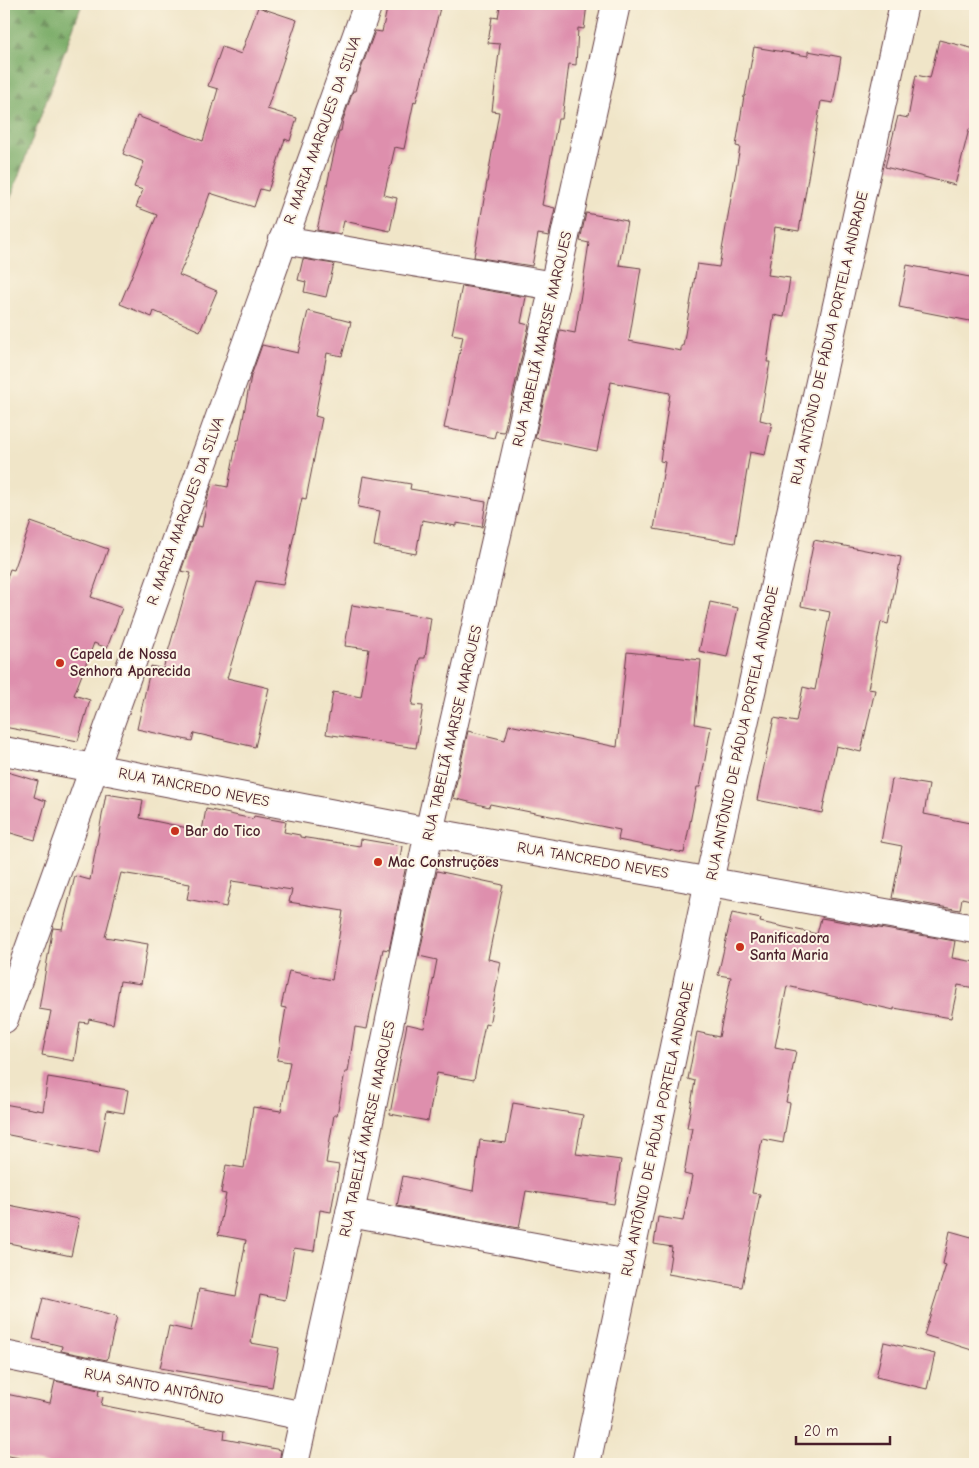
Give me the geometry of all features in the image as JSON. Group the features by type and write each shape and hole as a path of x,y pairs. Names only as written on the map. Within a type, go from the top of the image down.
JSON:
{"street":[{"name":"R. MARIA MARQUES DA SILVA","path":"4,1019 368,4"},
{"name":"RUA TABELIÃ MARISE MARQUES","path":"294,1464 350,1213 429,832 554,286 616,4"},
{"name":"RUA ANTÔNIO DE PÁDUA PORTELA ANDRADE","path":"586,1464 709,881 904,4"},
{"path":"283,240 554,286"},
{"name":"RUA TANCREDO NEVES","path":"4,751 429,832 975,929"},
{"path":"350,1213 628,1264"},
{"name":"RUA SANTO ANTÔNIO","path":"4,1355 304,1416"}],"green space":[{"path":"4,4 82,4 4,216"}],"building":[{"path":"388,4 441,4 416,102 414,101 404,149 395,147 384,195 397,198 390,231 344,221 341,234 317,230 339,131 341,131 343,120 375,31 382,32"},
{"path":"505,4 587,4 584,29 578,28 576,65 569,64 562,119 558,119 542,205 555,208 549,236 538,234 532,266 474,257 499,112 492,111 500,44 488,43 492,17 498,18 500,6"},
{"path":"258,7 297,20 267,109 297,118 290,141 285,139 268,191 260,189 254,207 210,193 196,236 179,275 217,291 200,331 154,311 152,317 120,304 157,215 136,207 143,190 134,187 144,162 123,154 137,116 203,141 218,89 208,86 222,47 241,54"},
{"path":"939,40 975,49 975,130 969,129 955,185 885,167 898,116 908,118 916,75 930,78"},
{"path":"754,47 808,56 808,51 841,57 833,103 821,101 799,231 775,227 768,275 790,278 784,317 774,315 767,362 770,362 760,420 772,423 765,455 750,452 735,543 654,529 665,462 660,461 670,393 611,382 597,451 535,438 560,330 575,333 589,243 580,241 586,213 627,221 619,265 641,268 629,341 681,351 697,264 719,267 740,147 736,146"},
{"path":"303,259 334,264 326,297 304,292 306,282 298,280"},
{"path":"907,265 975,278 975,322 899,307"},
{"path":"462,286 526,297 521,323 529,325 504,432 496,431 494,438 444,428 463,336 452,334"},
{"path":"308,311 351,322 342,356 327,353 315,416 322,418 306,499 302,498 283,585 256,581 227,678 269,688 255,747 194,733 192,741 137,729 151,666 163,669 191,573 181,571 197,526 202,527 212,484 228,487 251,376 262,345 298,353"},
{"path":"363,476 411,484 410,489 486,502 482,527 456,523 456,526 422,520 416,554 374,546 380,511 358,507"},
{"path":"31,522 108,549 91,597 122,608 107,648 94,643 74,695 90,700 78,741 4,727 4,586 10,569 14,570"},
{"path":"814,540 901,557 888,624 881,622 868,689 875,690 861,752 836,746 822,813 757,800 774,718 796,722 803,687 815,690 830,612 801,606"},
{"path":"710,602 738,608 727,657 699,651"},
{"path":"352,605 431,618 425,658 420,658 412,705 423,706 416,748 326,734 333,692 361,697 369,649 345,646"},
{"path":"627,652 701,660 695,724 711,727 700,787 697,787 684,853 618,840 620,830 490,804 489,807 453,798 468,731 505,740 509,725 617,747"},
{"path":"4,771 38,781 34,797 46,801 35,840 4,831"},
{"path":"892,779 929,785 924,814 975,824 975,901 962,898 960,910 892,898 902,846 881,842"},
{"path":"106,794 143,800 140,818 202,831 206,809 253,819 254,816 286,822 284,832 300,835 300,837 360,846 361,839 402,846 399,864 406,865 389,950 383,949 367,1029 355,1027 348,1072 345,1072 337,1115 334,1115 326,1163 339,1165 331,1212 320,1210 314,1251 294,1248 285,1300 260,1295 251,1343 279,1348 272,1387 160,1368 169,1326 191,1331 199,1289 236,1296 246,1240 218,1235 226,1194 221,1193 226,1165 244,1168 253,1107 281,1111 290,1062 277,1060 286,1008 281,1007 289,971 332,980 343,911 289,902 292,890 232,881 226,907 187,899 190,884 121,873 105,937 148,944 141,984 120,981 113,1024 89,1019 88,1023 80,1022 74,1061 42,1055 51,1011 39,1009 52,932 53,928 62,929 75,876 90,880"},
{"path":"437,871 503,885 488,959 501,962 489,1025 485,1024 474,1080 437,1073 428,1121 390,1114 407,1024 424,1028 437,960 419,956"},
{"path":"732,913 761,919 760,922 817,934 821,918 955,941 952,958 975,962 975,988 958,985 951,1018 894,1008 894,1010 787,986 775,1047 796,1051 786,1102 790,1103 783,1143 762,1139 752,1193 760,1194 742,1287 668,1274 672,1247 654,1244 658,1217 683,1221 692,1176 684,1174 692,1128 687,1128 695,1081 688,1079 697,1032 719,1037 731,977 718,975"},
{"path":"48,1077 128,1090 124,1113 107,1110 99,1153 4,1134 4,1104 43,1111"},
{"path":"513,1103 583,1115 576,1154 621,1160 614,1204 526,1191 519,1228 397,1206 403,1176 473,1191 480,1140 506,1143"},
{"path":"4,1204 79,1219 71,1256 4,1242"},
{"path":"950,1231 975,1238 975,1351 924,1335 946,1265 943,1264"},
{"path":"43,1298 117,1317 107,1360 61,1351 62,1346 33,1339"},
{"path":"884,1342 935,1354 927,1389 876,1377"},
{"path":"55,1381 99,1390 98,1396 103,1397 101,1405 225,1430 224,1439 281,1450 279,1464 49,1464 4,1455 4,1408 6,1394 50,1403"}],"place":[{"name":"Capela de Nossa Senhora Aparecida","path":"60,663"},
{"name":"Bar do Tico","path":"175,831"},
{"name":"Mac Construções","path":"378,862"},
{"name":"Panificadora Santa Maria","path":"740,947"}]}
